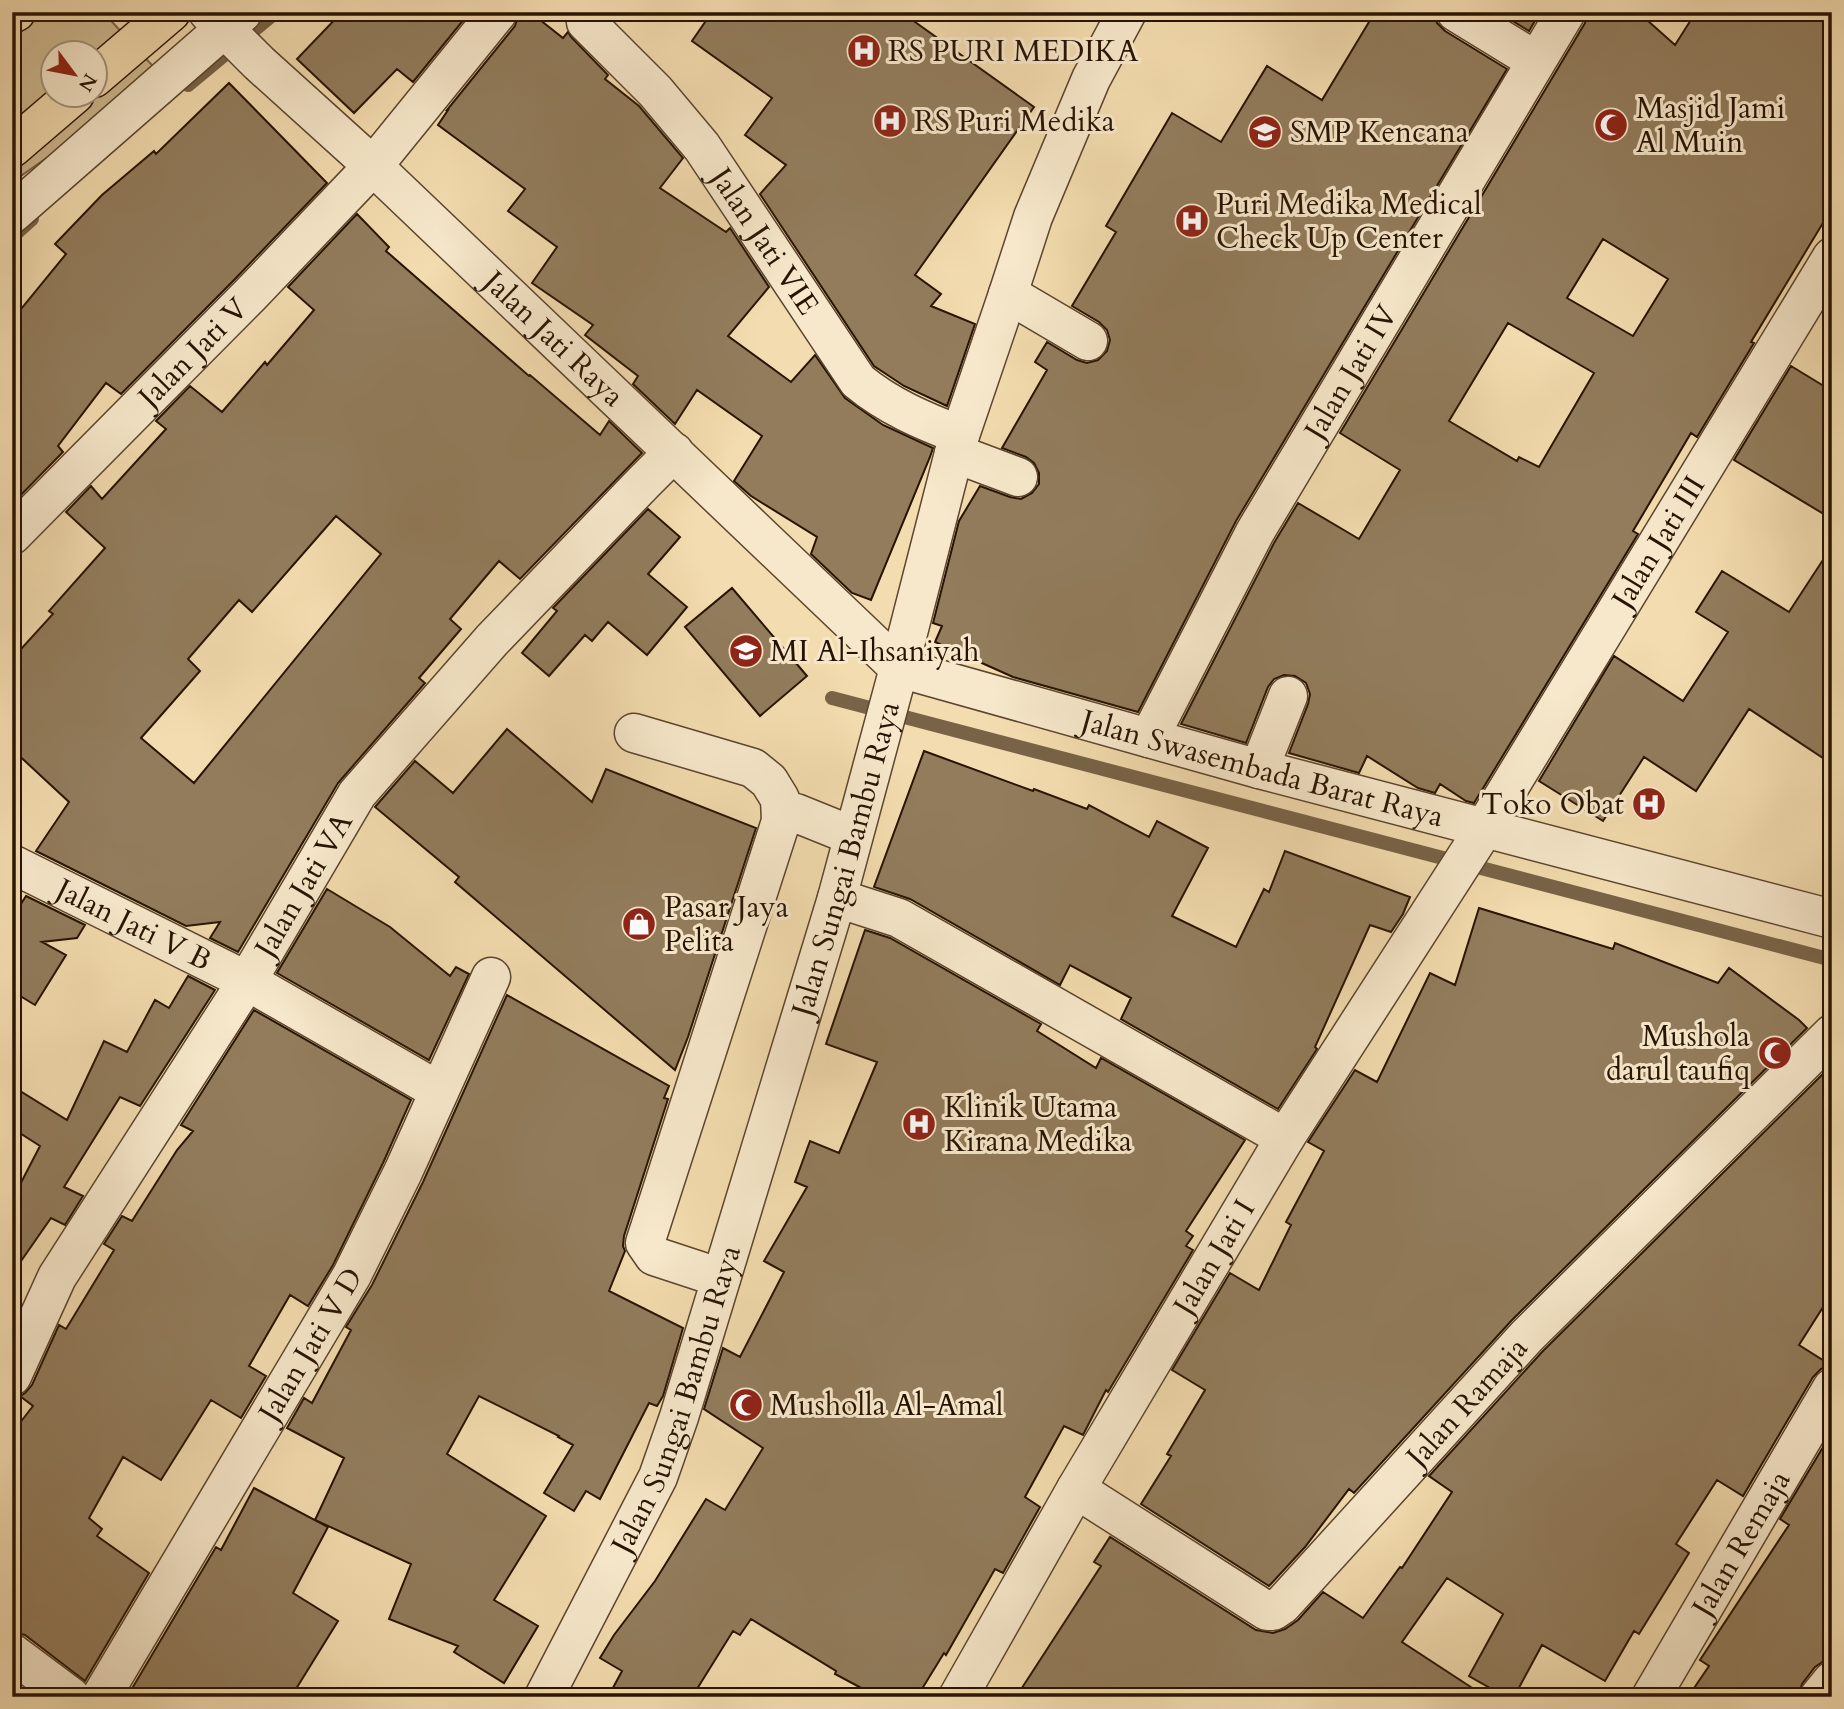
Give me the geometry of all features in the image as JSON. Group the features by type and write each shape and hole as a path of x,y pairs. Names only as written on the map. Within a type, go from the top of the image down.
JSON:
{"highway":[{"path":"108,66 172,12"},
{"path":"12,148 59,108"}],"street":[{"path":"362,176 498,12"},
{"name":"Jalan Sungai Bambu Raya","path":"544,1697 658,1477 679,1417 837,898 957,444 1033,217 1091,79 1127,12"},
{"path":"1456,12 1536,61"},
{"name":"Jalan Jati IV","path":"1149,738 1255,533 1566,12"},
{"name":"Jalan Jati VIE","path":"581,16 655,91 702,147 858,381 876,396 1018,477"},
{"path":"12,214 216,32"},
{"name":"Jalan Jati Raya","path":"216,32 260,63 362,176 661,465 898,673"},
{"name":"Jalan Jati V","path":"12,536 251,294 362,176"},
{"name":"Jalan Jati III","path":"1481,834 1832,257"},
{"path":"1008,294 1088,341"},
{"name":"Jalan Jati VA","path":"12,1376 57,1277 247,981 357,794 492,640 661,465"},
{"name":"Jalan Swasembada Barat Raya","path":"898,673 1149,738 1481,834 1832,919"},
{"path":"1259,769 1288,696"},
{"path":"634,733 753,768 769,781 780,799 781,821 645,1243 654,1256 721,1278"},
{"path":"781,821 796,813 853,836"},
{"name":"Jalan Jati I","path":"958,1697 1076,1489 1285,1138 1481,834"},
{"name":"Jalan Jati V B","path":"12,864 247,981 439,1091"},
{"path":"837,898 899,918 1285,1138"},
{"name":"Jalan Jati V D","path":"101,1697 352,1275 403,1172 491,977"},
{"name":"Jalan Ramaja","path":"1076,1489 1267,1611 1273,1611 1282,1605 1527,1336 1832,1034"},
{"name":"Jalan Remaja","path":"1651,1697 1832,1388"},
{"path":"12,1653 71,1697"},
{"path":"1819,1697 1832,1681"}],"shaded area":[{"path":"12,12 103,12 163,77 12,182"}],"building":[{"path":"342,12 470,12 413,82 397,69 354,113 297,59"},
{"path":"519,12 530,12 563,38 568,32 608,75 605,79 639,106 683,158 660,188 726,232 730,228 769,287 728,336 791,382 815,355 845,398 883,425 933,448 871,600 852,593 811,554 817,537 751,496 734,481 762,436 697,390 675,424 633,384 638,376 585,335 593,325 532,283 557,247 508,211 525,189 438,125 447,110 515,26"},
{"name":"RS Puri Medika","path":"712,12 901,12 1034,107 915,275 941,294 931,306 975,324 947,406 904,386 874,366 760,194 786,165 745,135 772,98 692,41"},
{"path":"1375,12 1434,12 1437,23 1445,31 1507,69 1236,521 1138,712 1013,677 935,642 942,626 933,623 959,521 980,486 1021,499 1032,493 1039,484 1039,473 1034,463 1002,448 1047,370 1035,362 1047,342 1087,363 1098,360 1107,351 1110,340 1107,330 1072,306 1116,232 1106,226 1172,113 1221,142 1267,66 1322,100"},
{"path":"1498,12 1540,12 1529,31"},
{"path":"1588,12 1638,12 1675,45 1696,12 1832,12 1832,208 1697,437 1691,433 1633,531 1638,534 1474,803 1466,801 1440,784 1435,793 1418,788 1367,756 1359,773 1289,753 1310,694 1306,683 1295,676 1284,675 1274,679 1268,687 1246,743 1181,724 1274,543 1298,503 1359,539 1400,470 1340,433 1585,23","holes":["1603,239 1668,279 1633,336 1567,298","1508,323 1594,373 1539,467 1519,457 1517,461 1449,421"]},
{"path":"229,83 327,183 121,394 106,383 58,446 63,452 12,504 12,320 66,254 55,244 102,195 154,151 156,154"},
{"path":"357,214 389,247 386,251 529,376 600,435 609,421 642,453 520,579 499,561 450,619 461,629 419,678 425,683 338,783 238,952 210,938 220,922 186,926 36,851 69,802 12,749 12,659 53,614 49,611 105,548 66,512 91,486 102,499 166,429 156,421 190,386 222,412 314,310 288,287","holes":["336,516 381,554 194,783 141,738 200,671 188,659 239,600 252,612"]},
{"path":"1791,366 1832,391 1832,519 1734,460"},
{"path":"648,509 680,537 648,574 687,607 647,655 608,622 592,641 585,635 549,676 522,653 557,611 553,608"},
{"path":"1832,546 1832,764 1749,709 1696,791 1644,757 1603,821 1539,781 1614,656 1683,701 1728,632 1696,612 1722,571 1789,612"},
{"name":"MI Al-Ihsaniyah","path":"732,588 807,676 760,716 685,627"},
{"name":"Pasar Jaya Pelita","path":"507,729 592,802 606,769 756,828 675,1070 455,882 459,877 375,807 415,761 453,793"},
{"path":"924,751 1087,809 1089,805 1149,837 1157,821 1208,848 1172,916 1236,947 1264,889 1269,892 1285,851 1410,897 1391,932 1370,925 1315,1047 1317,1049 1278,1109 1121,1019 1131,998 1070,965 1060,985 910,899 874,887"},
{"path":"327,889 390,927 450,976 456,967 469,974 429,1060 277,973"},
{"path":"26,896 85,925 77,938 42,942 66,955 35,1005 12,991 12,918"},
{"path":"1479,908 1613,949 1615,943 1718,983 1729,968 1807,1028 1512,1320 1354,1493 1349,1489 1305,1547 1269,1586 1141,1504 1171,1456 1167,1454 1205,1390 1172,1370 1230,1273 1259,1290 1291,1225 1286,1222 1324,1151 1308,1142 1355,1070 1377,1082 1430,973 1455,985"},
{"path":"865,930 890,938 1041,1024 1037,1031 1096,1068 1101,1058 1245,1140 1186,1231 1193,1236 1186,1246 1193,1250 1108,1392 1106,1390 1083,1435 1064,1426 1025,1497 1040,1507 1003,1573 995,1569 946,1655 944,1653 917,1697 878,1697 835,1674 836,1671 751,1619 740,1635 733,1631 692,1697 608,1697 622,1671 600,1658 614,1635 655,1581 706,1499 725,1510 763,1448 704,1409 723,1348 740,1357 784,1272 764,1261 807,1187 795,1182 810,1141 839,1153 877,1062 826,1044"},
{"path":"188,976 215,990 140,1106 120,1097 64,1187 83,1196 65,1225 51,1218 12,1274 12,1200 40,1146 12,1128 12,1086 67,1120 104,1041 127,1052 155,1000 169,1008"},
{"path":"507,995 669,1086 664,1098 668,1099 624,1236 625,1251 609,1291 683,1328 663,1396 657,1406 649,1403 600,1499 586,1491 574,1511 544,1493 573,1445 479,1396 447,1454 546,1516 494,1600 538,1626 504,1683 454,1652 458,1646 389,1619 411,1564 315,1520 344,1458 287,1428 304,1398 312,1403 351,1330 346,1327 372,1285 423,1182"},
{"path":"254,1010 411,1100 333,1265 308,1306 290,1295 249,1366 266,1376 241,1418 211,1400 161,1480 123,1457 89,1518 102,1529 97,1536 149,1573 85,1681 25,1635 12,1632 12,1433 33,1406 20,1396 32,1385 59,1325 66,1329 114,1250 104,1244 122,1216 132,1221 177,1150 193,1131 181,1125"},
{"path":"1832,1065 1832,1293 1799,1345 1832,1366 1821,1369 1813,1377 1743,1496 1717,1480 1676,1544 1689,1553 1639,1634 1634,1631 1605,1681 1542,1645 1514,1697 1506,1697 1469,1676 1503,1614 1447,1578 1402,1642 1486,1697 1016,1697 1101,1566 1094,1562 1110,1537 1256,1630 1273,1633 1285,1629 1298,1620 1323,1592 1363,1618 1400,1567 1402,1568 1452,1492 1429,1476 1543,1351"},
{"path":"1832,1432 1832,1659 1815,1667 1802,1684 1798,1697 1688,1697 1709,1666 1700,1660 1789,1525 1780,1519"},
{"path":"254,1488 328,1527 293,1593 338,1621 291,1697 127,1697 216,1547 221,1550"}],"waterway":[{"path":"188,85 276,12"},
{"path":"12,237 32,219"},
{"path":"832,698 1832,960"}],"place":[{"name":"RS PURI MEDIKA","path":"864,51"},
{"name":"RS Puri Medika","path":"890,121"},
{"name":"Masjid Jami Al Muin","path":"1611,125"},
{"name":"SMP Kencana","path":"1265,132"},
{"name":"Puri Medika Medical Check Up Center","path":"1192,221"},
{"name":"MI Al-Ihsaniyah","path":"746,651"},
{"name":"Toko Obat","path":"1649,804"},
{"name":"Pasar Jaya Pelita","path":"639,924"},
{"name":"Mushola darul taufiq","path":"1775,1053"},
{"name":"Klinik Utama Kirana Medika","path":"919,1124"},
{"name":"Musholla Al-Amal","path":"746,1405"}]}
